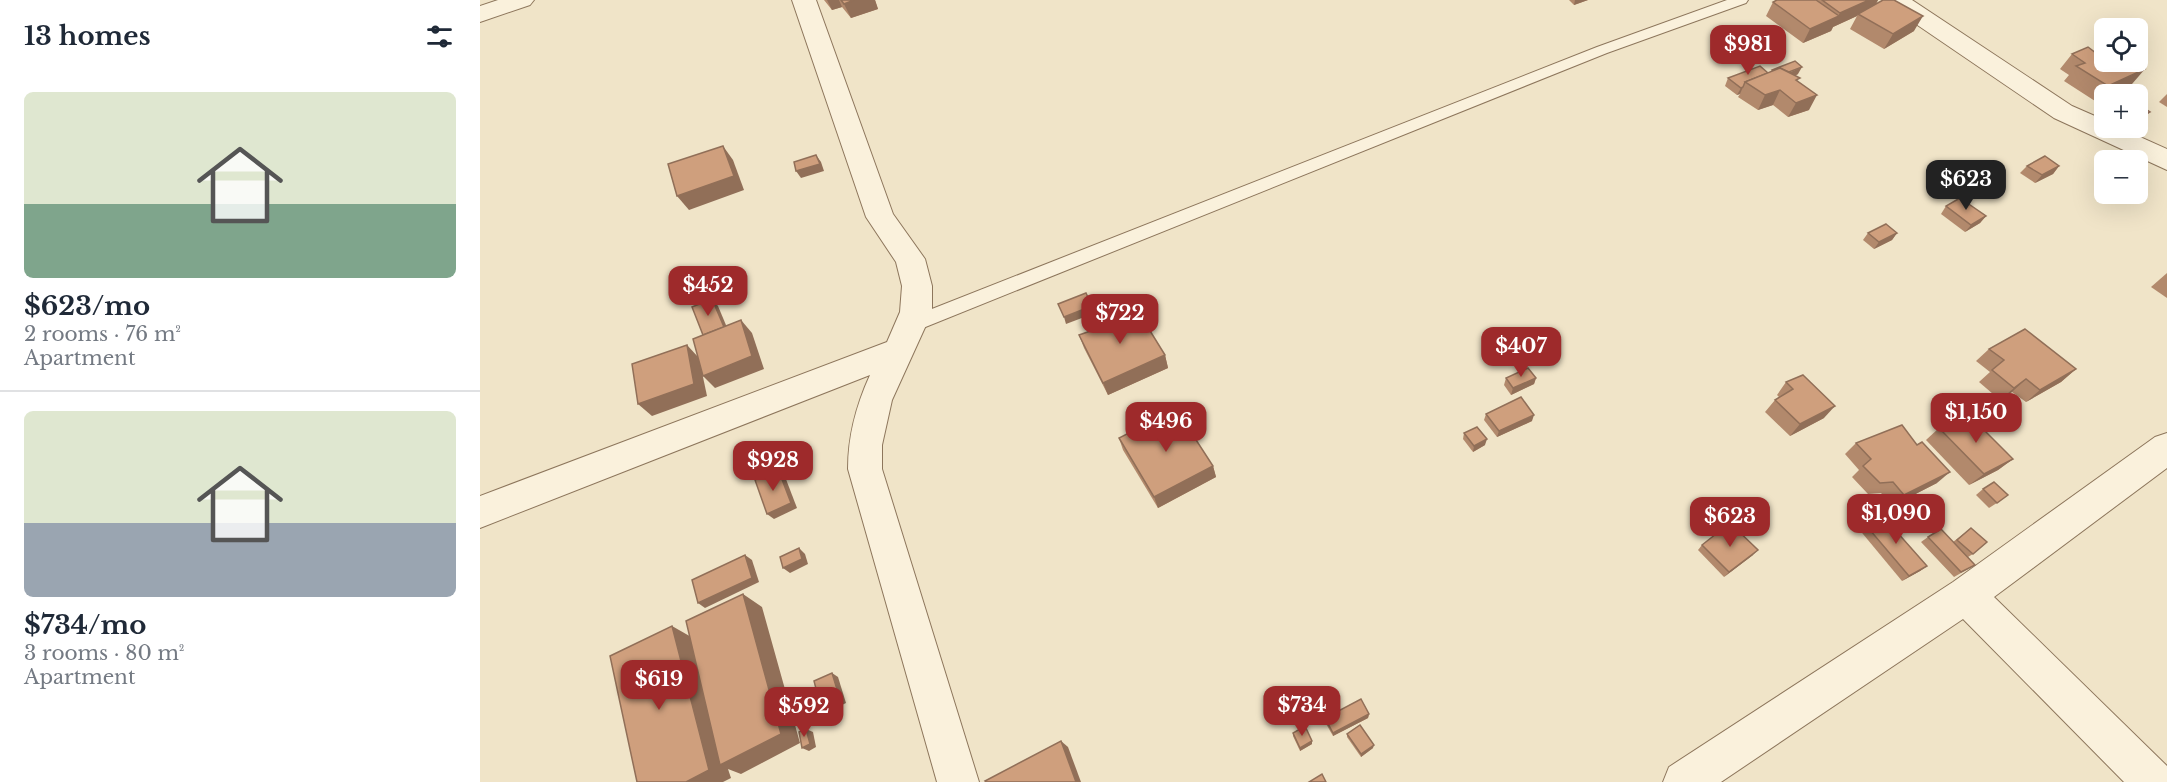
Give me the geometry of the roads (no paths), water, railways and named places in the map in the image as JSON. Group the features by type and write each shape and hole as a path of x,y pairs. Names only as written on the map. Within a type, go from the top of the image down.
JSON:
{"street":[{"path":"480,14 522,0"},
{"path":"804,0 880,217 910,259 915,273 918,299 905,338 875,400 865,445 865,470 958,782"},
{"path":"1896,0 2063,112 2167,160"},
{"path":"480,512 905,338"},
{"path":"1684,782 1966,595 2167,448"},
{"path":"1966,595 2153,782"}],"lane":[{"path":"905,338 1602,50 1740,0"}]}
